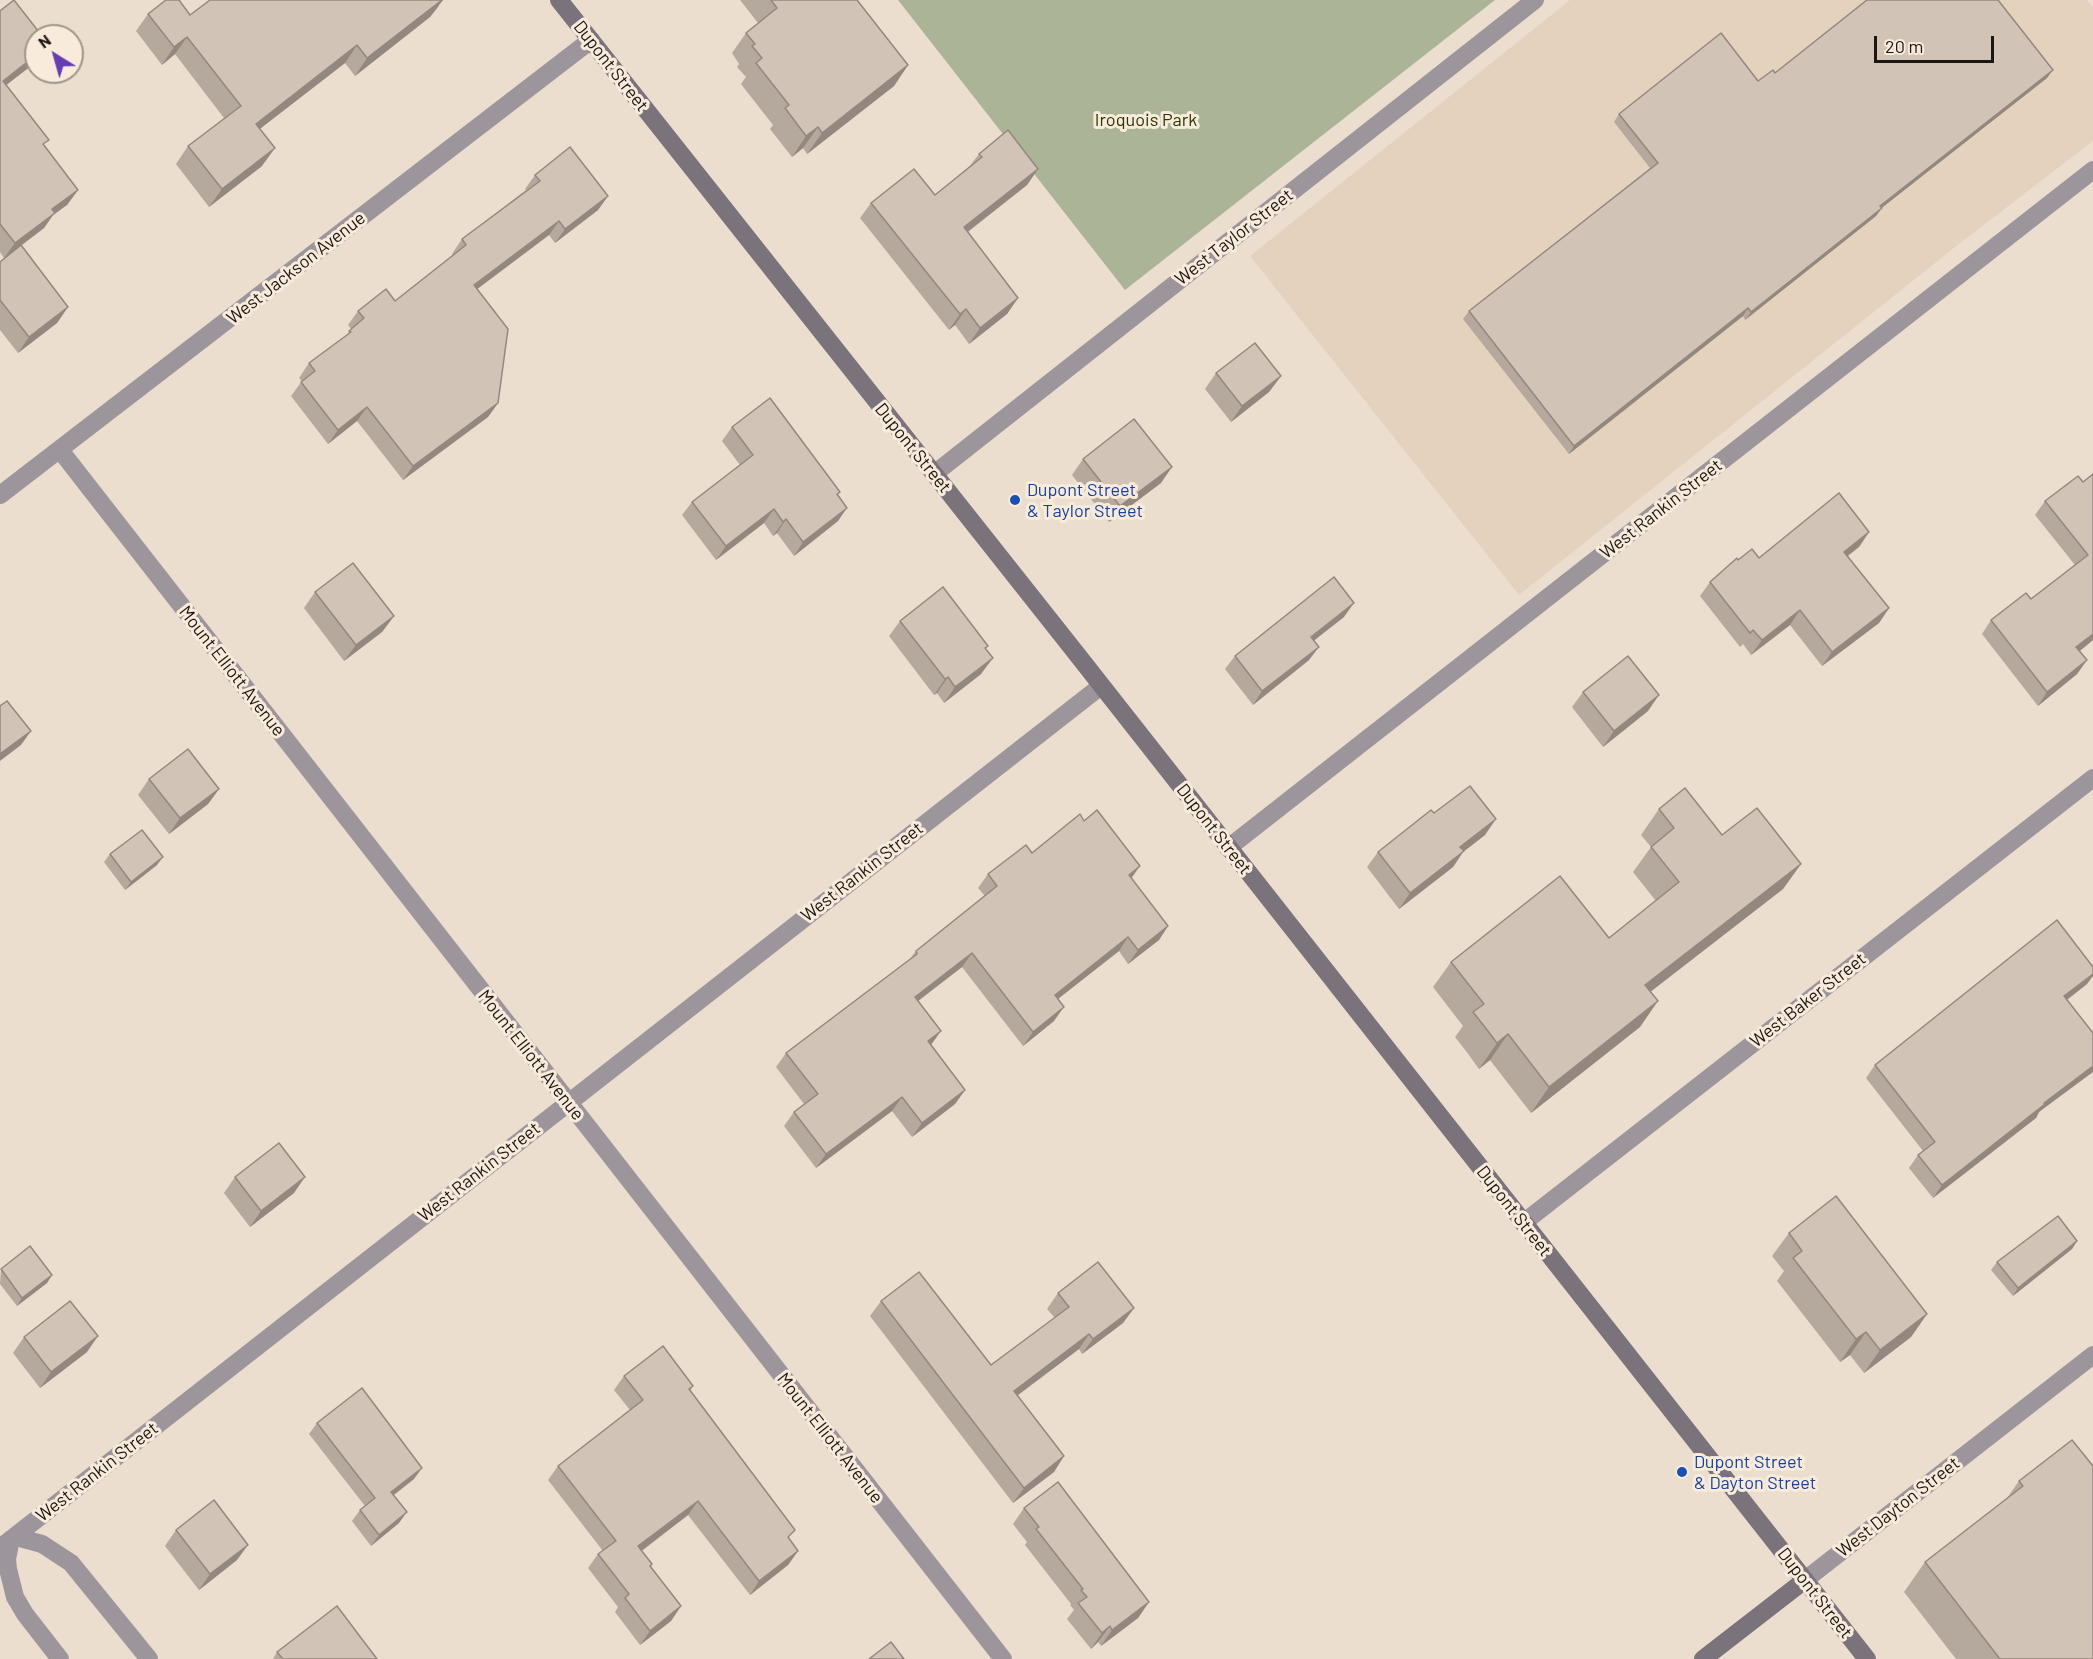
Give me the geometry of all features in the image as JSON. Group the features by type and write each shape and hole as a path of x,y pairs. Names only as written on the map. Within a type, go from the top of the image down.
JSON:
{"street":[{"name":"Dupont Street","path":"559,0 1867,1659"},
{"name":"West Taylor Street","path":"934,474 1534,0"},
{"name":"West Jackson Avenue","path":"0,495 591,40"},
{"name":"West Rankin Street","path":"1228,848 2093,170"},
{"name":"Mount Elliott Avenue","path":"60,450 1003,1659"},
{"name":"West Rankin Street","path":"4,1538 568,1103 1101,686"},
{"name":"West Baker Street","path":"1522,1223 2093,778"},
{"name":"West Dayton Street","path":"1703,1659 2093,1355"},
{"path":"60,1659 15,1597 4,1538 20,1538 42,1544 71,1563 149,1659"}],"shaded area":[{"path":"1570,0 2087,0 2093,7 2093,141 1959,244 1519,595 1250,256"}],"green space":[{"name":"Iroquois Park","path":"898,0 1495,0 1125,290"}],"building":[{"path":"14,0 33,24 24,24 24,64 3,81 49,140 43,144 78,190 52,209 55,213 15,243 0,224 0,11"},
{"path":"166,0 179,0 190,15 210,0 442,0 367,58 357,45 256,124 275,148 222,189 188,146 241,106 187,37 174,47 148,14"},
{"path":"771,0 857,0 908,65 822,133 818,127 806,136 785,108 789,105 756,63 762,58 752,46 755,44 746,33 777,8"},
{"path":"1867,0 1998,0 2053,70 1880,206 1882,208 1751,312 1748,308 1574,446 1469,311 1658,163 1619,114 1721,33 1758,81 1773,70 1775,73"},
{"path":"1008,130 1038,169 964,227 1018,298 980,328 966,309 960,314 871,203 914,169 935,195 982,157 979,154"},
{"path":"570,147 608,196 565,229 559,221 474,285 508,329 498,403 413,466 367,407 338,430 301,382 315,371 309,363 351,332 349,331 364,318 358,311 386,289 395,301 466,245 462,239 540,181 535,175"},
{"path":"21,245 68,307 29,337 0,300 0,262"},
{"path":"1255,343 1281,376 1242,406 1216,373"},
{"path":"770,398 840,492 837,494 847,508 803,542 786,519 783,522 774,509 726,546 692,502 753,455 732,427"},
{"path":"1134,419 1172,467 1120,506 1083,459"},
{"path":"2093,474 2093,634 2076,647 2087,660 2047,692 1991,620 2026,593 2031,599 2088,555 2045,501 2078,476 2083,482"},
{"path":"1839,493 1869,532 1844,552 1889,608 1832,652 1800,610 1762,640 1753,630 1750,633 1710,582 1737,558 1738,560 1752,549 1759,558"},
{"path":"353,563 394,616 356,645 315,592"},
{"path":"1334,577 1354,603 1311,637 1319,647 1262,691 1235,656"},
{"path":"943,587 988,646 985,648 993,658 955,687 948,677 945,679 900,621"},
{"path":"1628,656 1659,695 1614,731 1583,692"},
{"path":"7,701 31,731 0,754 0,706"},
{"path":"188,749 219,789 180,818 149,779"},
{"path":"1470,786 1496,819 1460,847 1464,851 1410,893 1378,852 1431,810 1434,813"},
{"path":"1685,788 1722,835 1757,808 1801,864 1645,985 1658,1001 1549,1087 1508,1034 1497,1043 1473,1012 1484,1004 1451,962 1560,876 1609,938 1679,882 1651,847 1674,828 1659,809"},
{"path":"1097,810 1140,866 1129,875 1168,926 1138,950 1128,937 1055,995 1064,1007 1033,1032 972,953 915,997 941,1031 928,1041 965,1090 922,1123 902,1097 826,1154 794,1112 818,1094 786,1053 917,954 916,951 997,886 988,874 1026,845 1032,853 1080,814 1084,821"},
{"path":"142,830 163,857 131,882 110,854"},
{"path":"2057,920 2093,967 2093,974 2064,996 2093,1033 2093,1066 1942,1185 1918,1155 1935,1142 1875,1065"},
{"path":"279,1143 305,1177 261,1211 235,1177"},
{"path":"1836,1196 1927,1314 1880,1350 1866,1332 1856,1339 1793,1258 1802,1251 1789,1233"},
{"path":"2058,1216 2077,1241 2018,1288 1997,1262"},
{"path":"30,1246 52,1275 22,1298 1,1269"},
{"path":"1098,1262 1134,1308 1093,1339 1089,1334 1014,1391 1064,1456 1024,1488 881,1301 919,1272 991,1365 1069,1307 1058,1293"},
{"path":"70,1301 98,1336 51,1372 24,1337"},
{"path":"663,1346 693,1386 689,1389 795,1530 788,1537 798,1551 759,1581 698,1501 638,1546 652,1564 650,1566 681,1606 650,1631 625,1598 629,1594 598,1554 616,1541 558,1466 643,1400 624,1376"},
{"path":"362,1388 422,1468 391,1492 407,1512 379,1535 360,1510 375,1498 317,1423"},
{"path":"2072,1440 2093,1466 2093,1659 2000,1659 1925,1562 2023,1486 2019,1481"},
{"path":"1058,1482 1149,1602 1112,1630 1110,1626 1102,1633 1078,1603 1087,1597 1081,1590 1083,1589 1036,1529 1039,1527 1024,1508"},
{"path":"214,1500 248,1545 210,1574 176,1530"},
{"path":"337,1606 377,1659 283,1659 277,1652"},
{"path":"891,1642 904,1659 869,1659"}],"place":[{"name":"Dupont Street & Taylor Street","path":"1015,500"},
{"name":"Dupont Street & Dayton Street","path":"1682,1472"}]}
